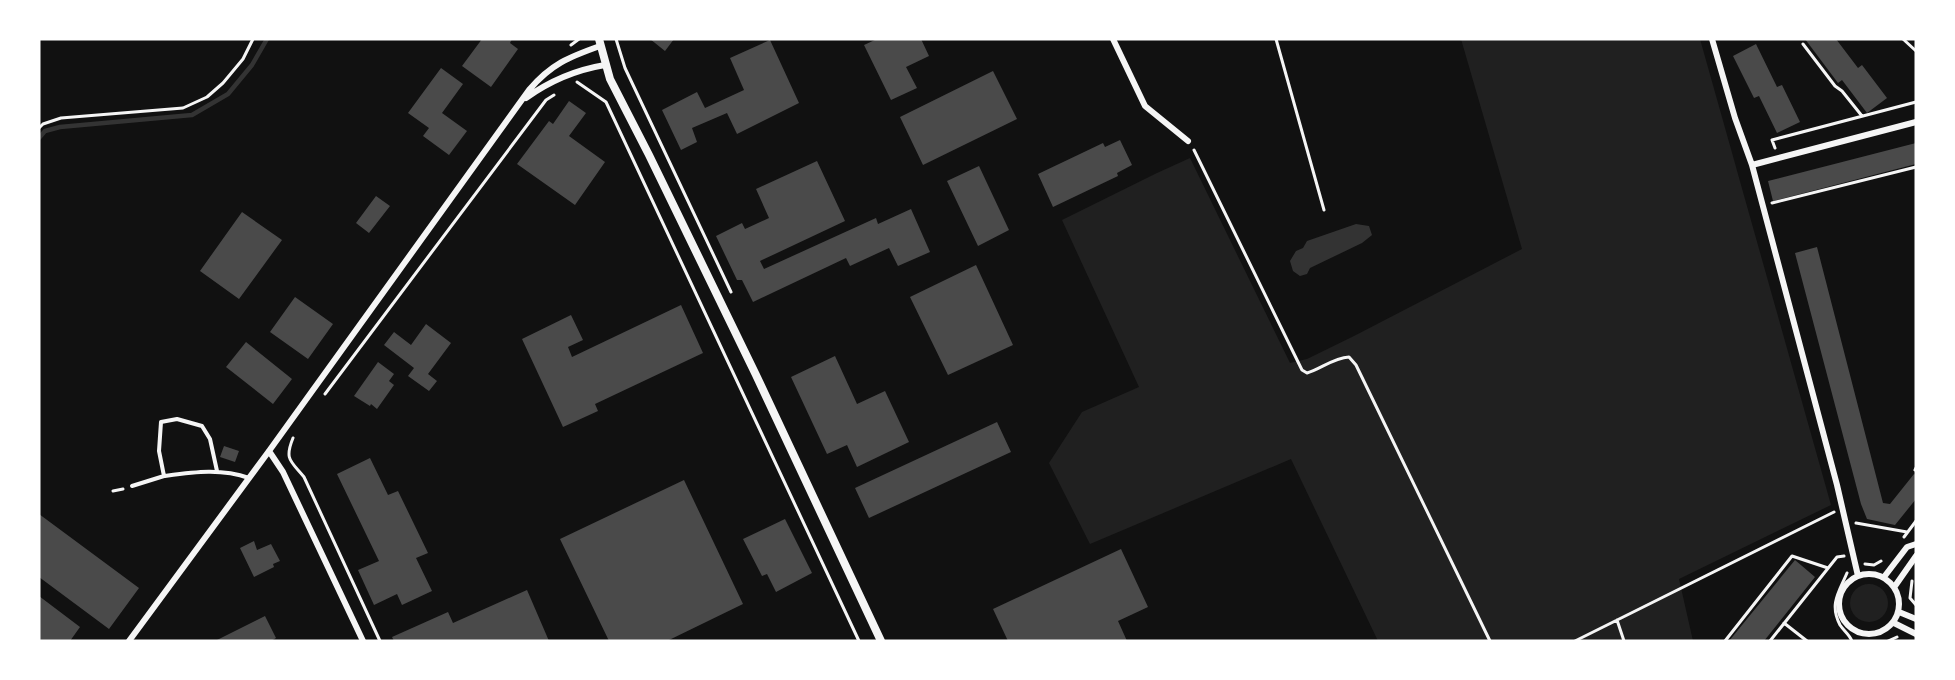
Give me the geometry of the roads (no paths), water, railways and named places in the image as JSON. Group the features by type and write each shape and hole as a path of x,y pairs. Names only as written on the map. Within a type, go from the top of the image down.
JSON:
{"street":[{"path":"1113,39 1145,106 1188,141"},
{"path":"1712,39 1735,118 1752,165 1857,576"},
{"path":"129,641 539,78 567,57 599,42 610,79 650,155 881,641"},
{"path":"523,101 555,79 585,68 605,65"},
{"path":"1752,165 1916,122"},
{"path":"269,451 283,472 363,641"},
{"path":"1884,577 1907,547 1916,544"},
{"path":"1895,586 1916,556"},
{"path":"1866,573 1884,577 1895,586 1900,605 1899,612 1894,623 1874,638 1859,633 1845,622 1840,612 1839,601 1848,581 1857,576 1866,573"},
{"path":"1899,612 1916,619"},
{"path":"1894,623 1916,634"},
{"path":"1859,633 1860,641"}],"lane":[{"path":"164,476 159,451 161,422 177,419 202,426 210,439 217,471"},
{"path":"130,487 164,476 217,471 232,472 249,478"}],"waterway":[{"path":"39,138 45,131 60,127 192,115 228,94 252,65 267,39"}]}
